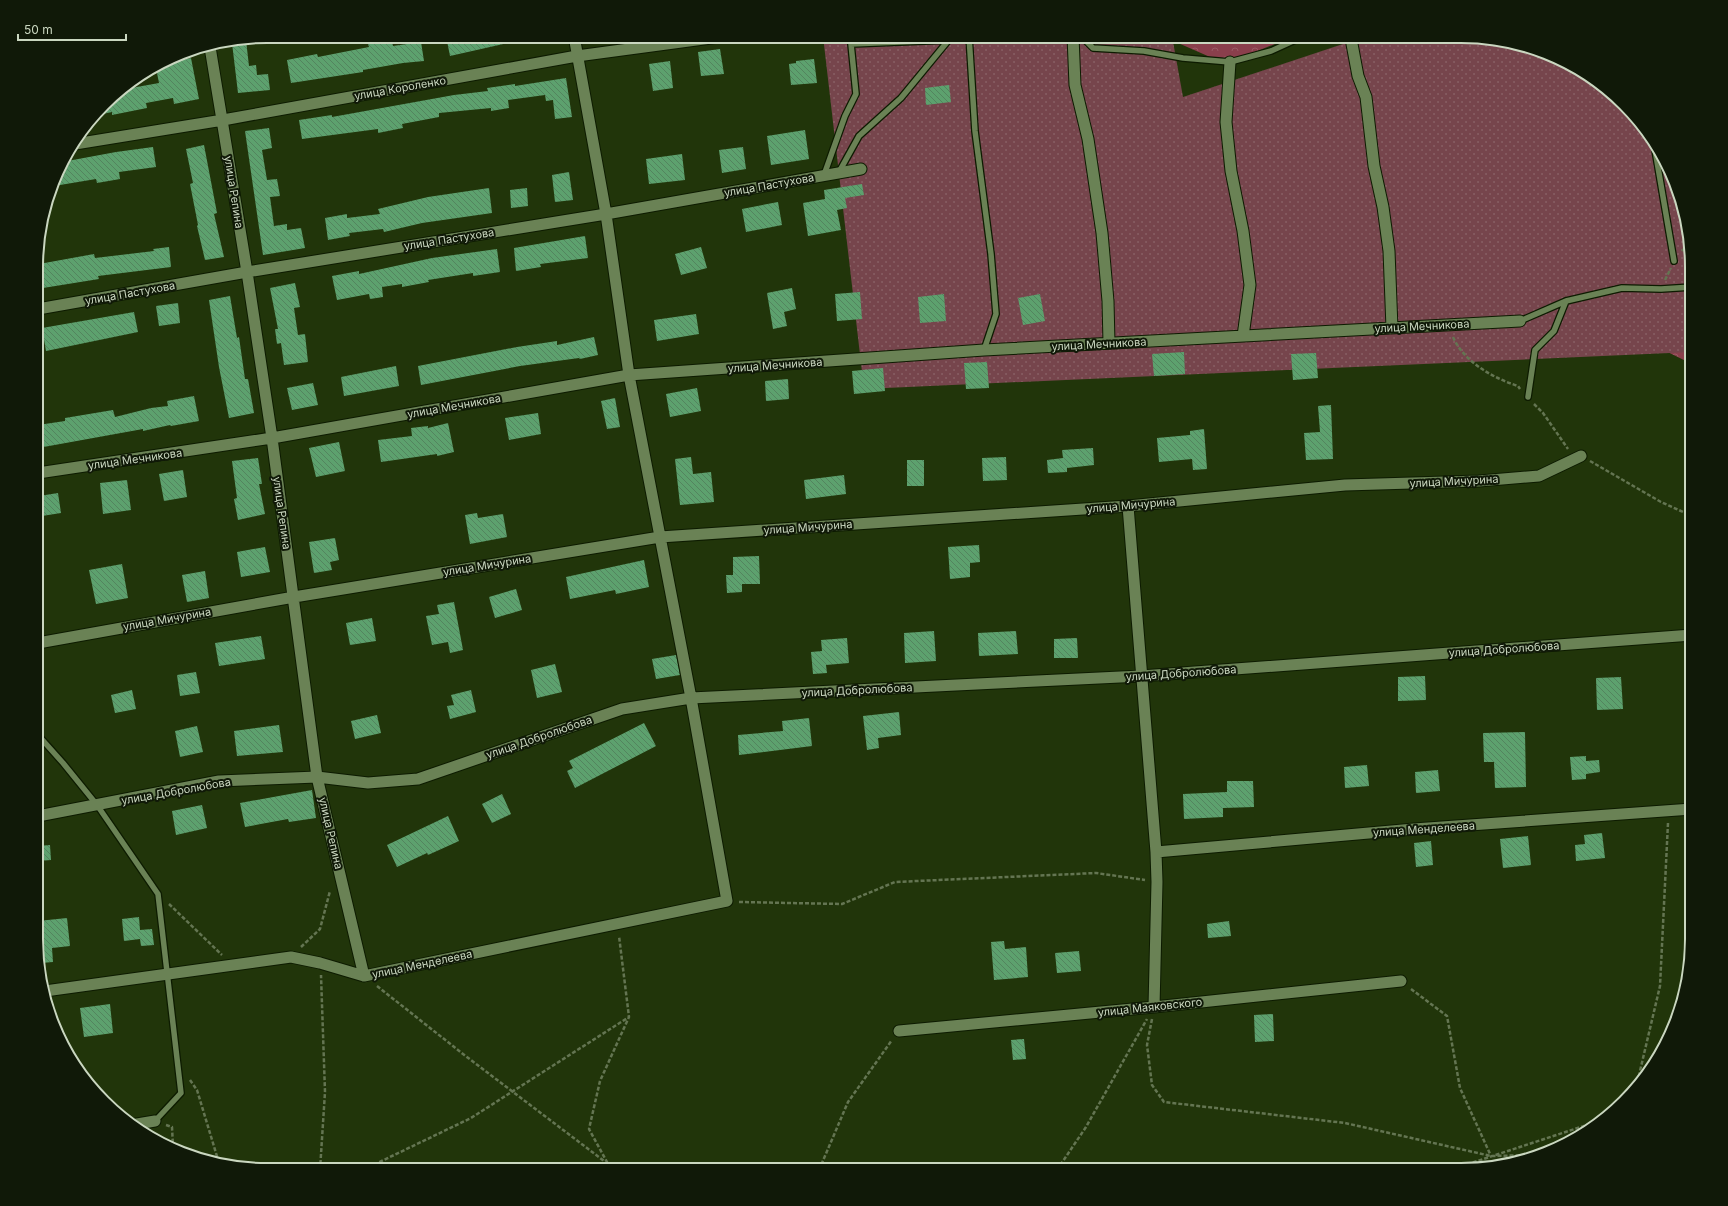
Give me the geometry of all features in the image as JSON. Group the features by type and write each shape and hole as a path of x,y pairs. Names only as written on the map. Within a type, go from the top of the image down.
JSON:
{"street":[{"path":"575,43 606,214 629,375 691,698 727,901"},
{"name":"улица Короленко","path":"81,143 223,120 577,56 674,43"},
{"path":"1073,43 1075,85 1088,139 1102,233 1108,301 1109,343"},
{"path":"1352,43 1358,76 1366,97 1374,166 1383,207 1389,251 1392,328"},
{"name":"улица Репина","path":"211,51 223,120 272,438 317,777 364,976"},
{"path":"1230,62 1226,122 1231,171 1243,231 1250,285 1243,336"},
{"name":"улица Пастухова","path":"43,308 247,272 606,214 861,169"},
{"name":"улица Мечникова","path":"43,472 272,438 629,375 984,350 1520,321"},
{"name":"улица Мичурина","path":"43,642 294,596 660,537 1128,506 1345,485 1479,481 1539,476 1581,456"},
{"path":"1128,506 1156,852 1157,882 1154,1007"},
{"name":"улица Добролюбова","path":"43,815 219,781 317,777 368,783 418,779 622,709 691,698 1142,676 1685,636"},
{"name":"улица Менделеева","path":"1156,852 1414,829 1685,810"},
{"name":"улица Менделеева","path":"49,990 291,957 320,963 364,976 727,901"},
{"name":"улица Маяковского","path":"899,1031 1154,1007 1401,981"},
{"path":"141,1123 155,1121"}],"lane":[{"path":"824,175 845,116 856,94 851,44 868,43"},
{"path":"839,173 859,136 901,98 946,43"},
{"path":"969,43 975,131 991,254 996,314 984,350"},
{"path":"1088,43 1093,48 1144,52 1183,58 1230,62 1271,51 1289,43"},
{"path":"1656,157 1674,261"},
{"path":"1520,321 1566,301 1622,288 1661,289 1685,287"},
{"path":"1528,397 1535,350 1554,331 1566,301"},
{"path":"43,741 98,805 158,894 181,1093 155,1121"}],"path":[{"path":"1448,325 1455,341 1470,360 1498,380 1518,386 1543,413 1569,450 1661,502 1685,513"},
{"path":"1639,1075 1660,986 1669,811"},
{"path":"727,901 842,904 895,882 1096,873 1157,882"},
{"path":"291,957 320,929 332,886"},
{"path":"158,894 232,965"},
{"path":"607,1163 589,1129 600,1081 629,1017 618,924"},
{"path":"320,963 325,1092 320,1163"},
{"path":"364,976 607,1163"},
{"path":"1401,981 1447,1016 1460,1088 1491,1156"},
{"path":"1154,1007 1146,1045 1152,1085 1164,1102 1345,1123 1491,1156 1518,1155"},
{"path":"1062,1163 1086,1127 1154,1007"},
{"path":"378,1163 471,1118 629,1017"},
{"path":"822,1163 848,1102 899,1031"},
{"path":"177,1063 197,1090 217,1157"},
{"path":"155,1121 172,1127 173,1142"},
{"path":"1470,1163 1584,1126"}],"green space":[{"path":"1178,43 1277,43 1226,64"},
{"path":"1685,335 1685,361 1643,340"}],"shaded area":[{"path":"824,43 1173,43 1183,97 1346,43 1476,43 1505,47 1547,60 1573,73 1597,89 1629,119 1639,131 1662,168 1673,195 1681,223 1685,252 1685,352 864,389"}],"building":[{"path":"393,43 393,46 421,43 424,61 403,63 363,70 363,72 291,83 287,60 317,54 318,57 369,47 368,44"},
{"path":"447,43 508,43 450,56"},
{"path":"246,44 249,66 256,65 257,75 268,74 270,90 238,93 232,46"},
{"path":"720,49 724,74 701,76 698,52"},
{"path":"191,58 199,99 174,104 173,98 146,103 147,108 112,115 112,112 104,114 133,88 159,83 157,72 182,60"},
{"path":"814,59 817,83 791,85 789,64 796,63 796,61"},
{"path":"670,61 673,88 653,91 649,64"},
{"path":"566,78 572,117 555,119 553,100 546,101 545,95 508,100 509,108 491,111 491,108 439,113 439,117 402,124 403,128 378,133 378,129 302,139 299,120 332,115 332,117 454,95 488,91 487,88 515,84 515,86"},
{"path":"949,85 951,102 926,105 925,88"},
{"path":"269,128 272,148 262,150 267,180 277,179 280,196 270,197 274,226 287,224 287,230 301,228 305,248 263,255 245,131"},
{"path":"805,130 809,159 771,165 767,136"},
{"path":"204,145 217,213 214,214 224,257 205,260 197,226 190,184 193,183 186,149"},
{"path":"153,147 156,167 119,172 120,179 97,183 96,179 58,185 70,161"},
{"path":"743,147 746,169 722,173 719,150"},
{"path":"682,154 685,180 649,184 646,159"},
{"path":"569,172 573,200 555,202 552,175"},
{"path":"862,184 864,195 845,198 847,208 837,210 841,230 808,236 803,203 825,199 824,190"},
{"path":"489,188 492,213 422,223 384,232 383,229 349,233 350,236 328,240 325,218 347,214 347,218 380,214 378,209 428,197"},
{"path":"527,188 528,206 511,208 510,190"},
{"path":"778,202 782,225 746,232 742,209"},
{"path":"585,236 588,258 540,264 541,267 516,271 514,248"},
{"path":"169,247 171,267 98,276 99,279 43,288 43,263 94,254 95,258 154,251 153,249"},
{"path":"701,247 707,268 681,275 675,254"},
{"path":"497,249 500,272 473,276 473,273 428,280 429,282 402,287 402,284 382,287 383,297 370,299 369,294 337,300 332,276 359,271 359,274 432,258"},
{"path":"295,283 300,307 294,308 298,335 305,334 308,362 284,365 281,343 277,344 275,329 278,329 270,288"},
{"path":"792,288 796,309 784,312 787,326 773,329 767,293"},
{"path":"860,292 862,319 837,321 835,294"},
{"path":"944,294 946,321 920,323 918,297"},
{"path":"1040,294 1045,321 1023,325 1018,298"},
{"path":"230,296 237,338 239,337 245,379 248,379 254,413 229,418 219,367 209,300"},
{"path":"178,303 180,323 159,326 156,306"},
{"path":"134,312 138,332 46,351 43,328"},
{"path":"696,314 699,334 657,341 654,320"},
{"path":"594,337 598,355 580,359 520,366 421,385 418,366 517,347 557,341 557,345"},
{"path":"1184,352 1185,374 1154,376 1152,354"},
{"path":"1316,353 1318,378 1293,380 1291,354"},
{"path":"987,362 989,388 966,389 964,363"},
{"path":"396,366 399,386 344,396 341,377"},
{"path":"883,368 885,391 854,394 852,371"},
{"path":"788,379 789,399 766,401 765,381"},
{"path":"313,383 318,405 292,410 287,388"},
{"path":"697,388 701,411 670,417 666,394"},
{"path":"194,396 199,421 143,431 143,429 43,447 43,424 65,421 65,418 113,410 115,417 151,408 168,406 167,401"},
{"path":"615,398 620,427 607,429 601,401"},
{"path":"1331,405 1333,459 1306,460 1304,433 1320,432 1318,406"},
{"path":"538,413 541,434 509,440 505,418"},
{"path":"448,423 454,452 437,456 437,454 381,462 378,440 412,436 411,428 428,426 428,428"},
{"path":"1204,429 1207,469 1193,470 1192,459 1159,462 1157,438 1190,435 1190,431"},
{"path":"339,442 345,471 316,477 309,448"},
{"path":"1093,448 1094,465 1067,468 1067,472 1048,473 1047,460 1063,458 1062,450"},
{"path":"691,457 693,474 711,472 714,502 680,505 675,459"},
{"path":"1006,457 1007,480 983,481 982,458"},
{"path":"258,458 262,484 259,484 265,514 238,520 234,499 237,498 232,461"},
{"path":"907,460 924,460 924,486 907,486"},
{"path":"183,470 187,497 164,501 159,474"},
{"path":"844,475 846,494 806,499 804,480"},
{"path":"127,480 131,510 103,514 100,483"},
{"path":"58,493 61,513 43,516 43,495"},
{"path":"477,513 478,518 503,514 507,537 470,544 465,515"},
{"path":"335,538 339,560 330,562 332,570 314,573 309,542"},
{"path":"979,545 980,562 970,563 970,577 950,579 948,547"},
{"path":"265,547 270,572 241,577 237,552"},
{"path":"759,556 760,584 742,584 742,592 727,593 726,575 733,575 733,557"},
{"path":"644,560 649,587 616,594 615,590 570,599 566,577"},
{"path":"122,564 128,598 96,604 89,570"},
{"path":"205,571 209,598 187,602 182,575"},
{"path":"516,589 522,610 495,618 489,597"},
{"path":"454,602 463,650 450,653 448,642 432,645 426,616 439,614 437,605"},
{"path":"372,618 376,641 350,645 346,623"},
{"path":"934,631 936,661 905,663 904,633"},
{"path":"1016,631 1018,654 979,656 978,633"},
{"path":"261,636 265,659 219,666 215,643"},
{"path":"847,638 849,663 826,665 827,673 813,674 811,652 822,651 821,640"},
{"path":"1077,638 1078,658 1054,658 1054,639"},
{"path":"676,655 680,675 656,679 652,659"},
{"path":"555,664 562,692 537,698 531,670"},
{"path":"196,672 200,693 180,696 177,675"},
{"path":"1425,676 1426,700 1398,701 1398,677"},
{"path":"1621,677 1623,709 1597,710 1596,678"},
{"path":"132,690 136,709 115,713 111,695"},
{"path":"471,690 476,712 450,719 447,706 454,705 451,695"},
{"path":"899,712 901,735 878,738 879,748 867,750 863,716"},
{"path":"377,715 381,733 355,739 351,721"},
{"path":"809,718 812,746 739,755 738,735 783,731 782,721"},
{"path":"644,723 656,746 575,788 567,771 573,768 569,761"},
{"path":"279,725 283,752 237,756 234,731"},
{"path":"197,726 203,752 180,757 175,731"},
{"path":"1525,732 1526,787 1495,788 1494,762 1484,762 1483,733"},
{"path":"1586,756 1586,761 1599,760 1600,772 1586,774 1586,779 1572,780 1570,757"},
{"path":"1367,765 1369,786 1345,788 1344,767"},
{"path":"1438,770 1440,791 1416,793 1415,772"},
{"path":"1227,781 1253,781 1254,807 1223,808 1223,817 1184,819 1183,794 1227,792"},
{"path":"312,790 316,818 289,822 288,819 245,827 240,803"},
{"path":"502,794 511,814 492,823 482,804"},
{"path":"202,805 207,828 176,835 172,811"},
{"path":"448,816 459,841 428,855 427,853 397,867 387,845"},
{"path":"1602,833 1605,858 1576,861 1575,845 1585,844 1584,835"},
{"path":"1528,836 1531,865 1503,868 1500,839"},
{"path":"1431,841 1433,865 1416,867 1414,843"},
{"path":"50,845 51,860 43,861 43,846"},
{"path":"139,917 140,930 152,929 154,945 141,946 140,939 124,941 122,919"},
{"path":"67,918 70,946 52,948 53,962 44,963 43,920"},
{"path":"1229,921 1231,936 1208,938 1207,924"},
{"path":"1004,941 1005,949 1026,947 1028,977 994,980 991,942"},
{"path":"1079,951 1081,971 1057,973 1055,953"},
{"path":"110,1004 113,1033 84,1037 80,1008"},
{"path":"1273,1014 1274,1041 1255,1042 1254,1015"},
{"path":"1024,1039 1026,1059 1013,1060 1011,1040"}]}
